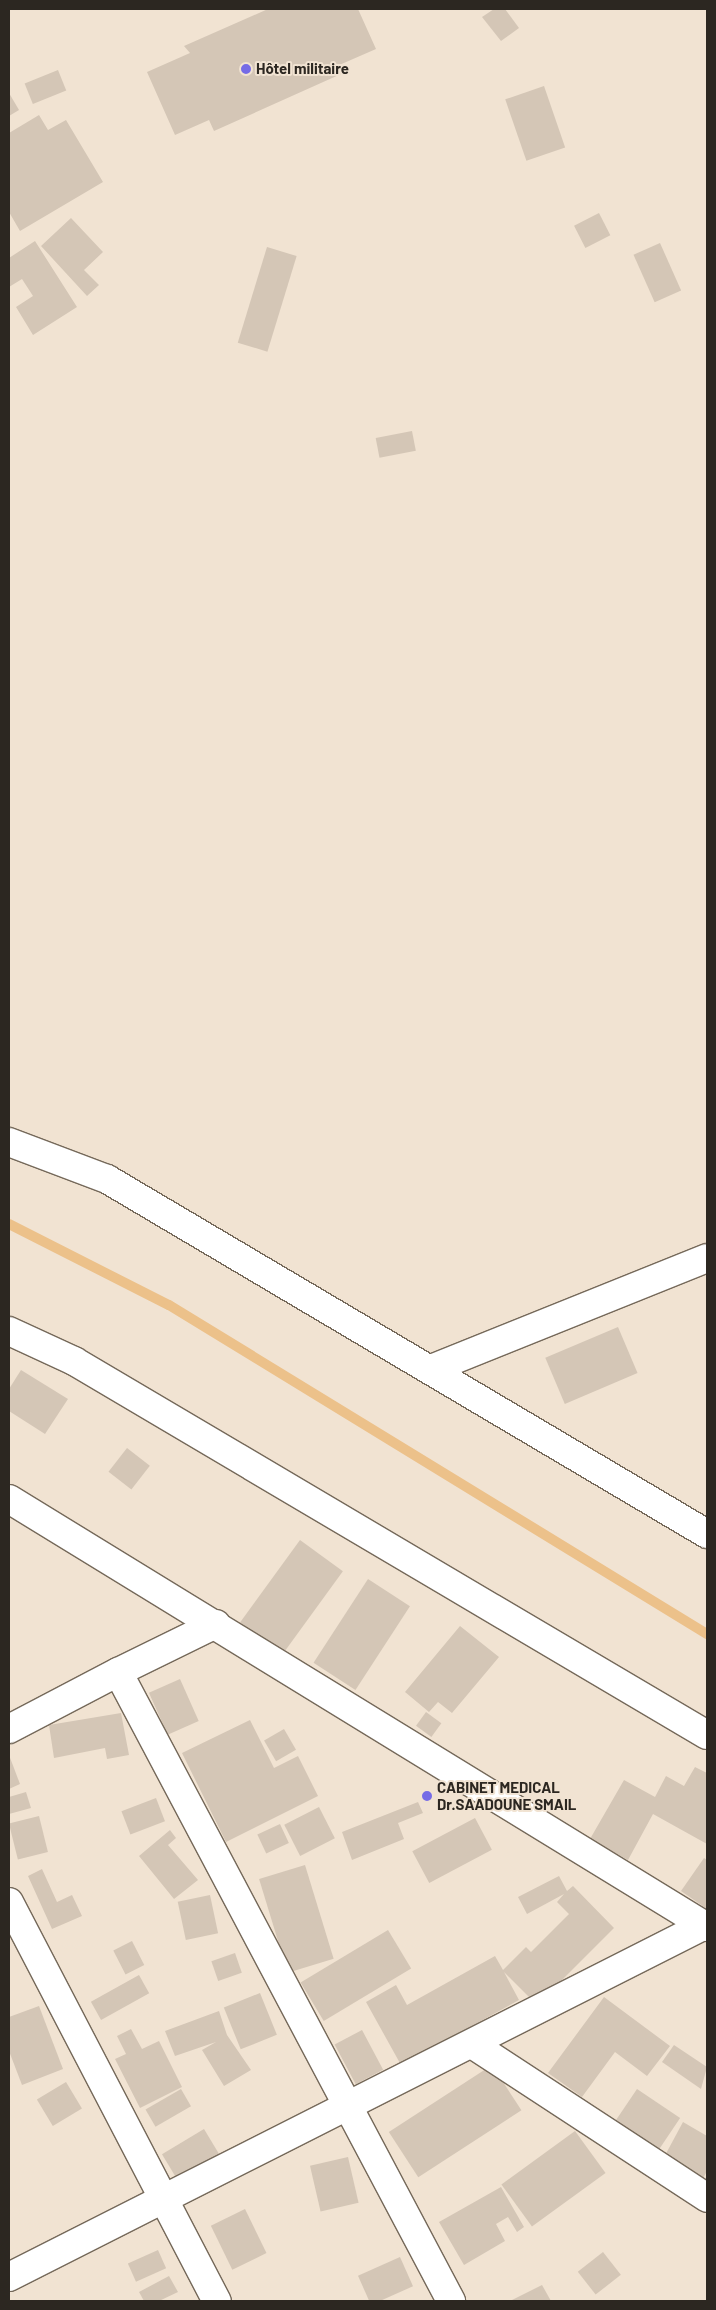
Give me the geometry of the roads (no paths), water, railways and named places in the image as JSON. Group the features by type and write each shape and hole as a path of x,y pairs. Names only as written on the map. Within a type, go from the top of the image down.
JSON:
{"street":[{"path":"9,1142 107,1179 707,1534"},
{"path":"431,1369 707,1258"},
{"path":"9,1330 74,1361 707,1735"},
{"path":"9,1499 216,1624 706,1926"},
{"path":"9,1729 118,1672 216,1624"},
{"path":"118,1672 348,2103 451,2301"},
{"path":"9,1902 162,2202 217,2301"},
{"path":"9,2277 162,2202 348,2103 472,2044 706,1926"},
{"path":"472,2044 707,2198"}],"waterway":[{"path":"9,1224 169,1305 707,1634"}],"place":[{"name":"Hôtel militaire","path":"246,69"},
{"name":"CABINET MEDICAL Dr.SAADOUNE SMAIL","path":"427,1796"}]}
